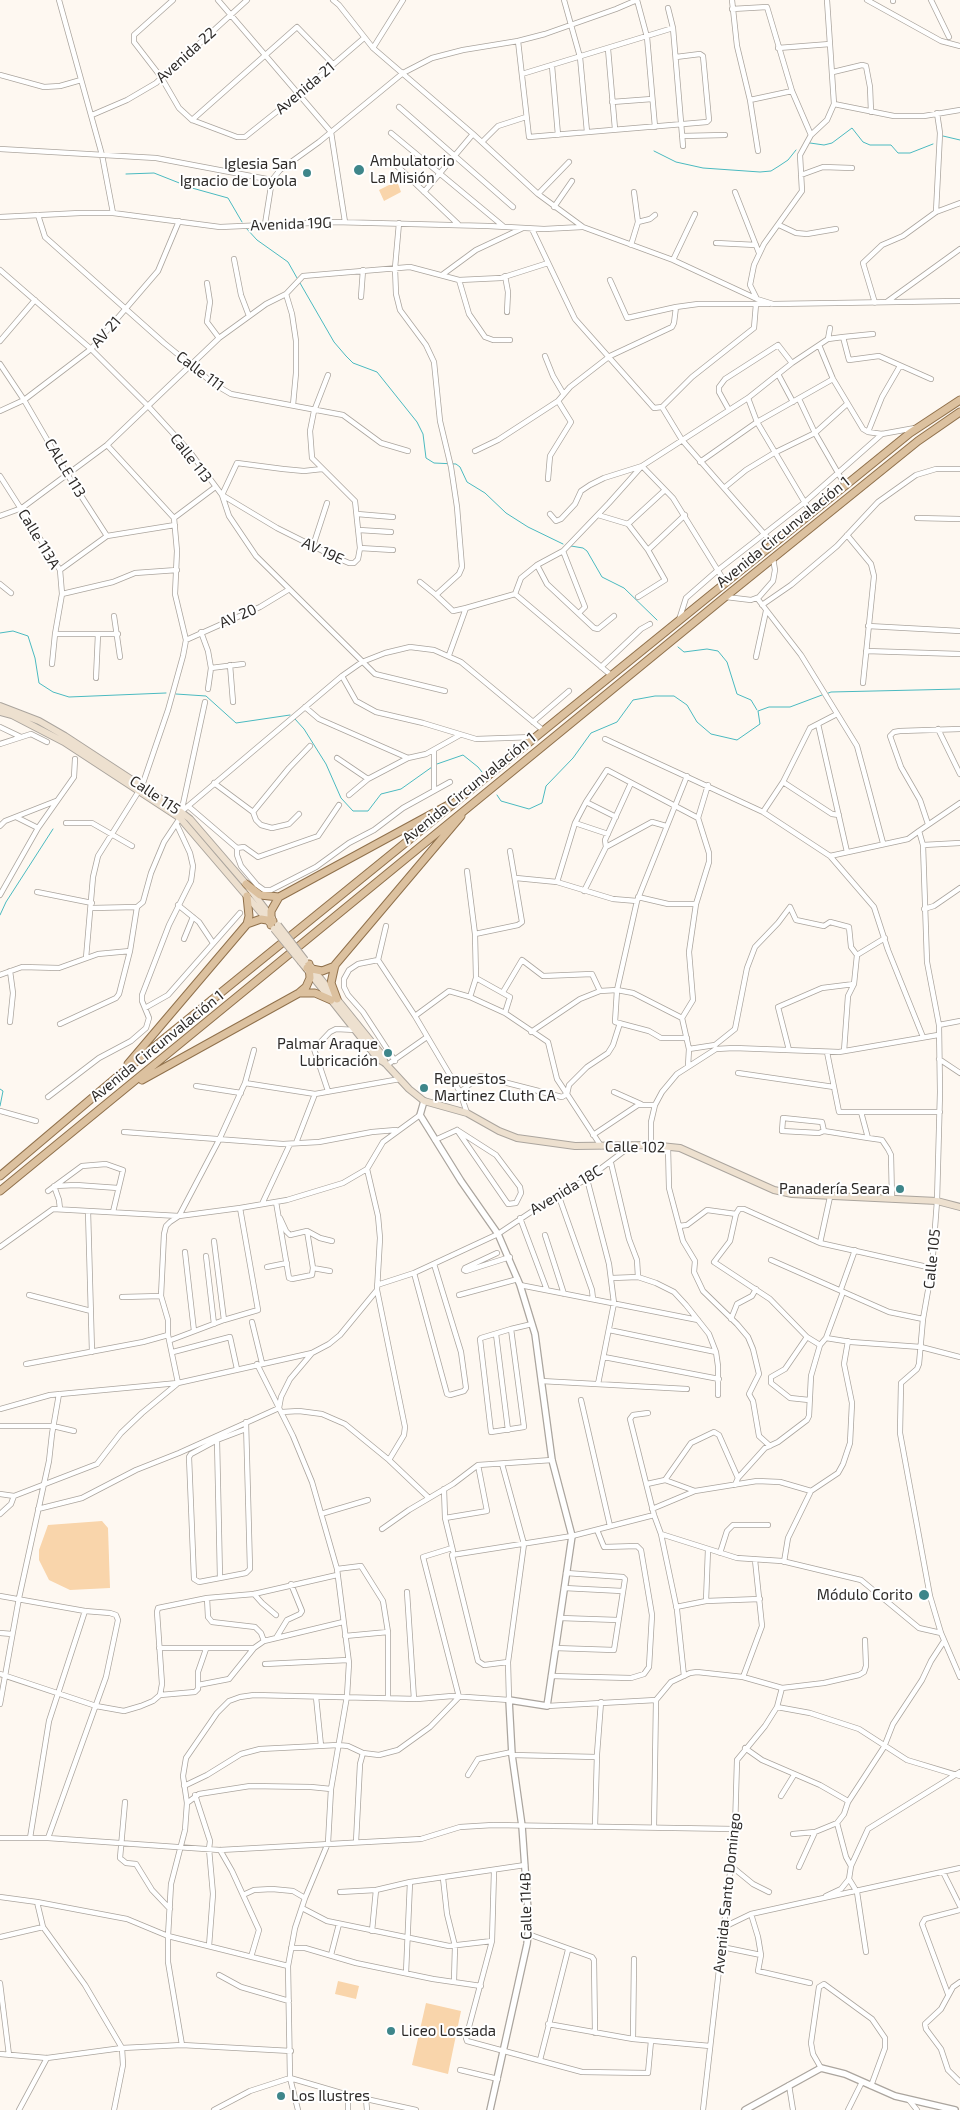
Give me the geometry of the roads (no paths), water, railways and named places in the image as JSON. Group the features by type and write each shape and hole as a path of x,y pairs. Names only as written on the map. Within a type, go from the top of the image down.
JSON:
{"main road":[{"name":"Avenida Circunvalación 1","path":"0,1176 117,1077 845,485 918,428 960,400"},
{"name":"Avenida Circunvalación 1","path":"0,1191 725,597 918,441 960,412"},
{"name":"Calle 115","path":"0,706 39,721 141,789 180,818 272,922"},
{"name":"Calle 115","path":"0,712 20,719 64,742 141,789"},
{"path":"247,924 272,922 275,902 279,897 466,795"},
{"path":"299,994 314,993 334,999 331,977 336,966 473,802"},
{"name":"Calle 115","path":"180,818 190,819 246,884 272,922"},
{"path":"246,884 260,895 279,897"},
{"path":"117,1077 247,924 249,916 247,896"},
{"name":"Calle 102","path":"272,922 307,967 382,1054 386,1064"},
{"path":"126,1088 299,994 308,983 307,967 322,971 336,966"},
{"name":"Calle 102","path":"334,999 378,1059 386,1064 424,1101 467,1114 517,1138 575,1146 651,1144 680,1148 774,1190 792,1194 937,1201 960,1207"}],"street":[{"path":"59,0 92,115 113,213"},
{"path":"173,0 134,35 134,42 161,77 179,108 192,120 297,27 333,64"},
{"path":"218,0 331,132 345,222"},
{"name":"Avenida 22","path":"92,115 127,100 156,83 247,0"},
{"path":"333,0 373,48 473,134 538,194 583,227 673,260 756,302"},
{"path":"564,0 580,57 587,132"},
{"path":"622,0 624,6"},
{"path":"266,224 272,180 280,170 331,132 403,73 432,58 463,50 518,41 571,25 637,0 647,37 655,128"},
{"path":"732,0 737,46 750,100 758,151"},
{"path":"532,229 575,319 610,356 654,408 662,407 692,377 754,328 756,302 750,285 754,265 764,244 802,192 800,155 811,136 827,120 834,104 827,0"},
{"path":"867,0 941,41 960,46"},
{"path":"931,0 950,37"},
{"path":"373,48 401,1"},
{"path":"732,8 767,7 792,91 811,136"},
{"path":"668,8 674,28 683,146"},
{"path":"522,74 674,28"},
{"name":"Avenida 21","path":"192,120 220,132 237,137 245,137 364,38"},
{"path":"518,41 528,137 615,129 655,128 709,120 703,56 700,54 676,57"},
{"path":"778,48 830,44"},
{"path":"608,49 615,129"},
{"path":"833,72 862,65 866,66 872,112"},
{"path":"552,66 558,135"},
{"path":"0,75 44,87 60,86 81,80"},
{"path":"750,100 792,91"},
{"path":"612,102 652,98"},
{"path":"834,104 894,116 924,116 960,110"},
{"path":"399,107 513,207"},
{"path":"936,212 940,133 937,113"},
{"path":"482,142 498,126 526,117"},
{"path":"391,133 503,226"},
{"path":"424,192 473,134"},
{"path":"682,136 725,135"},
{"path":"0,149 156,158 272,180"},
{"path":"538,194 569,162"},
{"path":"396,165 459,225"},
{"path":"801,175 823,167 852,168"},
{"path":"554,206 572,181"},
{"path":"631,245 638,222 634,192"},
{"path":"735,192 759,253"},
{"path":"875,303 863,263 882,245 903,236 936,212 960,203"},
{"name":"Avenida 19G","path":"0,217 113,213 220,227 345,222 503,226 532,229 583,227"},
{"path":"673,260 695,214"},
{"name":"Calle 111","path":"38,215 45,237 214,384 231,394 343,415 381,443 408,451"},
{"path":"638,222 650,219 655,215"},
{"name":"AV 21","path":"0,412 24,400 92,349 158,271 179,221"},
{"path":"399,223 395,268 396,294 400,310 426,345 434,362 440,422 450,461 457,507 462,566 459,574 436,595"},
{"path":"779,225 796,233 807,234 836,229"},
{"path":"442,275 476,250 523,228"},
{"path":"716,243 756,245"},
{"path":"887,302 960,249"},
{"path":"234,259 241,295 249,316"},
{"path":"0,516 22,508 107,444 189,364 219,338 266,304 286,294 303,276 410,267 459,280 506,276 548,263"},
{"name":"Calle 113","path":"0,270 92,349 148,406 190,452 214,488 222,495 229,516 240,536 256,556 362,662 375,674 445,691"},
{"path":"361,297 363,270"},
{"path":"506,276 508,292 507,312"},
{"path":"459,280 469,314 485,337 493,340 510,340"},
{"path":"610,280 627,318 698,304 960,301"},
{"path":"207,283 210,302 207,322 219,338"},
{"path":"286,294 292,314 296,341 293,405"},
{"path":"0,341 34,300"},
{"path":"475,451 498,440 558,401 563,393 610,356 672,327 676,307"},
{"path":"828,339 830,328"},
{"path":"515,594 521,578 537,565 563,551 642,466 748,398 792,362 828,339 873,334"},
{"path":"843,337 850,360 879,356 931,379"},
{"path":"729,410 719,392 719,387 725,379 778,345 792,362"},
{"path":"819,345 833,378 863,429 868,432 882,434 918,428"},
{"path":"546,356 553,376 563,393"},
{"name":"CALLE 113","path":"0,364 107,536"},
{"path":"868,432 882,397 900,366"},
{"path":"778,374 793,402"},
{"name":"AV 19E","path":"222,495 276,528 335,557 354,563 358,560 360,548 358,514 355,500 312,458 310,431 314,411 328,375"},
{"path":"700,462 758,422 833,378"},
{"path":"748,398 774,453 811,513"},
{"path":"798,399 845,485"},
{"path":"548,479 550,456 572,422 558,401"},
{"path":"724,488 746,470 774,453 815,433 847,404"},
{"path":"662,407 682,440 773,544"},
{"path":"679,620 686,598 718,570 805,502 882,434"},
{"path":"86,958 92,906 93,877 98,856 141,789 168,710 186,640 175,594 177,570 174,518 107,444"},
{"path":"222,495 237,463 283,469 322,469"},
{"path":"642,466 685,515 725,582"},
{"path":"550,514 556,521 562,519 575,504 581,491 590,485 604,478 642,466"},
{"path":"762,605 792,585 837,546 878,502 916,475 936,469 960,469"},
{"name":"Calle 113A","path":"0,476 60,570 62,594 52,664"},
{"path":"174,518 214,488"},
{"path":"628,524 665,490"},
{"path":"313,546 327,503"},
{"path":"358,514 393,516"},
{"path":"598,515 628,524 648,550 665,580 638,597"},
{"path":"648,550 685,515"},
{"path":"917,518 960,519"},
{"path":"60,570 107,536 175,526"},
{"path":"359,530 391,532"},
{"path":"847,535 871,564 874,571 862,684"},
{"path":"360,548 393,550"},
{"path":"563,551 585,607 579,613"},
{"path":"725,597 751,600 757,598 773,581 774,558"},
{"path":"537,565 546,584 594,628 598,629 614,616"},
{"path":"62,594 113,582 135,573 177,570"},
{"path":"420,582 454,611 515,594"},
{"path":"0,584 11,593"},
{"name":"AV 20","path":"186,640 260,607 288,590"},
{"path":"515,594 612,676"},
{"path":"757,598 801,655 860,751 883,843"},
{"path":"450,655 466,608"},
{"path":"756,657 766,611"},
{"path":"114,616 120,657"},
{"path":"600,667 641,629 650,624"},
{"path":"868,626 960,631"},
{"path":"201,632 208,651 210,668 208,688"},
{"path":"55,634 118,634"},
{"path":"96,678 98,634"},
{"path":"37,892 92,906 136,907 144,902 151,873 164,842 188,806 342,676 362,662 385,653 410,647 434,650 450,655 462,662 544,731"},
{"path":"866,651 960,654"},
{"path":"210,668 243,664"},
{"path":"230,665 233,702"},
{"path":"342,676 356,701 376,712 423,722 476,739 537,736"},
{"path":"534,722 569,691"},
{"path":"48,1097 99,1058 131,1041 146,1028 149,1018 142,995 178,906 191,881 193,866 180,818 205,702"},
{"path":"305,706 319,719 408,758"},
{"path":"763,812 783,782 810,728 837,714"},
{"path":"818,724 847,852"},
{"path":"0,727 21,737"},
{"path":"960,729 938,729 960,774"},
{"name":"Calle 105","path":"938,729 896,731 890,737 901,767 920,800 924,827 924,909 927,962 939,1025 940,1112 937,1201 932,1268 917,1369 901,1383 900,1433 930,1596 941,1633 960,1677"},
{"path":"0,744 31,734 46,742"},
{"path":"349,795 368,780 408,758 434,750 460,734"},
{"path":"605,739 763,812 830,856 848,879 870,900 878,915 888,950 923,1037"},
{"path":"253,812 289,768 310,746"},
{"path":"434,750 434,790"},
{"path":"337,758 368,780"},
{"path":"0,895 38,828 74,777 75,759"},
{"path":"557,882 575,823 607,770 698,818"},
{"path":"687,776 638,899 617,990 615,1022 649,1031 661,1038 687,1038"},
{"path":"237,848 237,856 241,866 257,885 264,890 271,890 316,867 349,843 374,830 403,808 450,782"},
{"path":"783,782 832,814 839,815"},
{"path":"214,783 253,812 256,820 261,825 272,828 290,824 299,814"},
{"path":"584,891 606,847 608,834 631,783"},
{"path":"688,1066 689,1049 682,1018 693,1000 689,952 696,904 710,857 698,818 708,785"},
{"path":"0,824 58,800"},
{"path":"586,802 616,817"},
{"path":"830,856 908,839 960,804"},
{"path":"188,806 237,848 244,847 256,857 260,857 318,836 339,805"},
{"path":"16,817 38,828"},
{"path":"66,822 92,823 132,846"},
{"path":"606,847 652,822 666,826"},
{"path":"575,823 608,834"},
{"path":"923,845 960,843"},
{"path":"475,934 518,925 522,922 510,851"},
{"path":"467,870 475,934 476,978 470,997"},
{"path":"516,878 557,882 613,899 638,899 668,904 696,904"},
{"path":"924,909 934,906 960,888"},
{"path":"178,906 193,917 206,931 213,944"},
{"path":"60,1024 116,998 119,994 130,951 136,907"},
{"path":"651,1144 651,1122 655,1105 677,1074 715,1047 735,1029 746,968 756,947 790,907 796,920 824,926 830,922 849,927 851,947 857,955 854,984 848,996 844,1051"},
{"path":"145,1008 168,995 240,913"},
{"path":"184,939 193,917"},
{"path":"386,926 378,960 415,1016 460,1092 467,1114"},
{"path":"857,955 885,938"},
{"path":"0,975 22,967 59,968 98,954 130,951"},
{"path":"378,960 358,964 349,970 344,979 344,987 395,1061"},
{"path":"503,992 522,960 543,976 592,974 600,991"},
{"path":"10,971 13,993 10,1022"},
{"path":"476,978 510,997 505,1013"},
{"path":"789,1050 778,1008 822,988 854,984"},
{"path":"531,1032 580,999 600,991 617,990 633,992 682,1018"},
{"path":"415,1016 447,991 470,997 505,1013 548,1042 557,1079 600,1146"},
{"path":"939,1025 960,1021"},
{"path":"460,1092 480,1076 562,1097 567,1094 569,1085 586,1067 608,1053 614,1045 620,1023"},
{"path":"328,1091 314,1049 330,1032 336,1029 356,1030"},
{"path":"689,1049 715,1047 828,1052 938,1035"},
{"path":"386,1064 395,1061 426,1037"},
{"path":"178,1383 171,1340 168,1335 168,1320 161,1296 164,1234 166,1226 180,1216 219,1140 245,1083 254,1050"},
{"path":"828,1052 839,1112 940,1112"},
{"path":"939,1059 960,1073"},
{"path":"738,1074 834,1087"},
{"path":"245,1083 315,1094 400,1079"},
{"path":"196,1086 241,1093"},
{"path":"614,1092 642,1104 655,1105"},
{"path":"296,1144 315,1094"},
{"path":"0,1248 53,1209 180,1216 276,1202 343,1183 367,1169 383,1142 420,1115 424,1101"},
{"path":"593,1135 642,1104"},
{"path":"0,1111 36,1121"},
{"path":"861,1112 868,1138"},
{"path":"420,1115 498,1234 510,1257 532,1324 552,1460 572,1536 547,1706"},
{"path":"824,1131 822,1122 783,1118 782,1131 819,1133 824,1131 882,1140 888,1148 890,1155 892,1199"},
{"path":"124,1132 296,1144 319,1142 372,1132 398,1130"},
{"path":"435,1140 457,1130"},
{"path":"457,1130 496,1155 520,1186 521,1193 516,1203 508,1204 457,1130"},
{"path":"262,1204 290,1144"},
{"name":"Avenida 18C","path":"377,1287 414,1273 498,1234 558,1194 587,1179 632,1146"},
{"path":"668,1147 669,1188 683,1240 695,1260 694,1272 697,1282 703,1291 748,1337 759,1374 749,1394 753,1401 759,1436 770,1446"},
{"path":"48,1191 82,1166 96,1163 106,1164 123,1170 113,1212"},
{"path":"611,1163 629,1239 637,1260 638,1277"},
{"path":"367,1169 378,1216 380,1238 377,1287 405,1427 404,1436 389,1460"},
{"path":"587,1179 612,1278 614,1303 598,1384"},
{"path":"54,1186 76,1185 118,1188"},
{"path":"54,1186 60,1209"},
{"path":"558,1194 592,1290 593,1299"},
{"path":"820,1242 830,1197"},
{"path":"276,1202 290,1279 312,1275 313,1268 307,1231"},
{"path":"171,1340 224,1320 255,1313 258,1309 240,1208"},
{"path":"820,1346 807,1337 770,1298 714,1262 730,1240 739,1209 744,1209 820,1242 932,1268"},
{"path":"679,1226 687,1225 707,1210 736,1214"},
{"path":"88,1211 92,1352"},
{"path":"279,1217 290,1235 307,1231 320,1238 332,1241"},
{"path":"520,1218 547,1290"},
{"path":"545,1235 564,1294"},
{"path":"214,1241 224,1320"},
{"path":"735,1485 738,1478 765,1448 807,1420 809,1416 811,1376 820,1346 826,1338 855,1250"},
{"path":"185,1252 194,1331"},
{"path":"497,1252 465,1268 465,1271 510,1257"},
{"path":"206,1256 214,1324"},
{"path":"771,1260 889,1312 923,1319"},
{"path":"268,1266 287,1263"},
{"path":"414,1273 447,1394 450,1396 464,1391 466,1388 461,1352 434,1264"},
{"path":"313,1268 330,1271"},
{"path":"612,1278 638,1277 674,1292 709,1334 716,1352 719,1379 718,1395"},
{"path":"458,1295 519,1282 564,1294 698,1320"},
{"path":"0,1408 60,1394 178,1383 312,1353 329,1344 340,1335 377,1287"},
{"path":"731,1319 737,1304 752,1296 756,1289"},
{"path":"29,1295 91,1311"},
{"path":"122,1297 161,1296"},
{"path":"252,1322 260,1364 312,1482 336,1569 348,1660 347,1696 331,1789 328,1843 305,1898 288,1966 290,2078 298,2110"},
{"path":"511,1329 524,1427 491,1432 480,1339 511,1329 532,1324"},
{"path":"609,1330 716,1352"},
{"path":"496,1334 508,1430"},
{"path":"26,1364 168,1335"},
{"path":"173,1352 230,1337 237,1369"},
{"path":"759,1374 771,1377 785,1369 807,1337"},
{"path":"826,1338 920,1347 960,1357"},
{"path":"784,1562 788,1538 810,1491 838,1473 844,1464 850,1443 852,1403 844,1364 848,1341"},
{"path":"281,1410 281,1397 290,1379 312,1353"},
{"path":"604,1357 719,1379"},
{"path":"771,1377 772,1383 790,1398 809,1400"},
{"path":"541,1381 687,1389"},
{"path":"0,1494 14,1496 97,1464 121,1433 162,1395 178,1383"},
{"path":"0,1704 3,1675 49,1461 53,1426 60,1394"},
{"path":"581,1400 610,1526"},
{"path":"38,1509 82,1498 136,1470 179,1453 246,1422 281,1410 322,1414 345,1424 389,1460 429,1498"},
{"path":"648,1413 633,1415 630,1419 652,1509 661,1534 676,1607 684,1676"},
{"path":"246,1422 250,1569 246,1573 199,1582 194,1579 189,1457 191,1454 217,1440 246,1429"},
{"path":"0,1426 53,1426 74,1431"},
{"path":"665,1480 691,1442 714,1432 719,1435 738,1478"},
{"path":"217,1440 220,1578"},
{"path":"382,1530 478,1465 552,1460"},
{"path":"502,1464 524,1544 508,1662 509,1700"},
{"path":"445,1518 487,1511 478,1465"},
{"path":"647,1484 665,1480 695,1491"},
{"path":"652,1509 695,1491 757,1481 780,1482 810,1491"},
{"path":"444,1489 445,1518 454,1554 451,1558 478,1662 484,1665 508,1662"},
{"path":"0,1514 11,1504 14,1496"},
{"path":"321,1514 368,1500"},
{"path":"454,1554 572,1536 654,1516"},
{"path":"720,1553 727,1530 733,1526 768,1525"},
{"path":"551,1676 631,1678 644,1674 649,1666 652,1615 641,1550 637,1546 604,1547 597,1530"},
{"path":"661,1534 736,1558 784,1562 861,1580 918,1628 941,1633"},
{"path":"452,1548 425,1555 423,1558 459,1697"},
{"path":"706,1601 708,1549"},
{"path":"742,1677 762,1626 755,1560"},
{"path":"336,1569 360,1566 363,1568 383,1601 388,1632 388,1698"},
{"path":"556,1648 613,1651 625,1579 623,1577 566,1573"},
{"path":"160,1695 162,1684 156,1612 158,1608 207,1598 254,1594 337,1575"},
{"path":"276,1638 287,1620 300,1614 302,1611 291,1584"},
{"path":"564,1588 622,1591"},
{"path":"407,1592 414,1699"},
{"path":"254,1594 276,1615"},
{"path":"0,1596 85,1611 110,1613 116,1615 118,1620 106,1677 48,1838"},
{"path":"207,1598 208,1617 212,1622 255,1627 261,1633 264,1641"},
{"path":"676,1607 706,1601 760,1599"},
{"path":"30,1838 49,1721 85,1611"},
{"path":"560,1618 618,1620"},
{"path":"198,1685 228,1679 254,1648 264,1641 343,1622"},
{"path":"345,1636 388,1632"},
{"path":"0,1633 12,1634"},
{"path":"654,1828 656,1700 671,1682 697,1672 742,1677 782,1688 824,1683 859,1675 864,1672 866,1666 865,1640"},
{"path":"793,1834 815,1832 837,1823 844,1814 848,1801 885,1745 894,1724 944,1641"},
{"path":"159,1648 254,1648"},
{"path":"3,1675 59,1692 96,1706 124,1711 153,1701 160,1695 195,1692 198,1689 198,1672 206,1649"},
{"path":"265,1664 348,1660"},
{"name":"Avenida Santo Domingo","path":"703,2110 735,1829 737,1760 777,1707 782,1688"},
{"path":"182,2045 168,1962 168,1936 171,1884 181,1848 187,1803 183,1776 186,1758 217,1713 229,1702 240,1697 254,1695 414,1699 459,1697 509,1700 547,1706 656,1700"},
{"path":"316,1697 322,1746"},
{"path":"184,1786 241,1754 260,1749 338,1745 348,1746 363,1753 379,1755 398,1750 430,1727 459,1697"},
{"name":"Calle 114B","path":"490,2110 528,1934 528,1906 522,1826 512,1754 509,1700"},
{"path":"595,1827 601,1702"},
{"path":"777,1707 810,1712 859,1729 907,1760 957,1776"},
{"path":"745,1748 762,1760 820,1785 848,1801"},
{"path":"356,1842 360,1764 363,1753"},
{"path":"468,1775 478,1759 512,1754 597,1757"},
{"path":"821,1900 841,1889 849,1879 852,1866 868,1829 957,1776 960,1772"},
{"path":"781,1796 794,1775"},
{"path":"187,1803 195,1795 250,1786 331,1789"},
{"path":"195,1795 210,1841 213,1894 209,1946"},
{"path":"125,1802 120,1858 122,1861 136,1864 152,1890 170,1909"},
{"path":"837,1823 846,1857 852,1866"},
{"path":"0,1838 48,1838 220,1850 421,1839 460,1826 735,1829"},
{"path":"799,1867 815,1832"},
{"path":"220,1850 260,1930 251,1957"},
{"path":"340,1892 376,1890 410,1882 525,1865"},
{"path":"731,1866 753,1884 769,1892"},
{"path":"724,1927 751,1914 960,1868"},
{"path":"494,1871 492,1941 466,2038 469,2043 582,2072 648,2073 651,2040"},
{"path":"944,1872 960,1906"},
{"path":"443,1878 447,1914 454,1946 454,1981"},
{"path":"849,1879 857,1892 866,1952"},
{"path":"406,1973 410,1882"},
{"path":"243,1895 254,1890 272,1889 293,1891 305,1898"},
{"path":"372,1931 376,1890"},
{"path":"0,1898 37,1902 127,1919 168,1936 288,1966"},
{"path":"37,1902 43,1927 85,1985 122,2048 123,2064 114,2110"},
{"path":"302,1908 327,1922 408,1939 454,1946 492,1941"},
{"path":"948,1994 922,1924 925,1919 960,1910"},
{"path":"751,1914 761,1955 758,1971 810,1983"},
{"path":"331,1955 339,1924"},
{"path":"0,1937 43,1927"},
{"path":"528,1934 568,1950 592,1957 594,1960 595,2033"},
{"path":"722,1947 761,1955"},
{"path":"292,1948 305,1948 356,1963 481,1986"},
{"path":"540,2060 568,1950"},
{"path":"633,2039 634,1959"},
{"path":"219,1975 241,1987 289,2001"},
{"path":"960,1982 948,1994 941,2009 927,2021 926,2029 941,2049 948,2070 960,2082"},
{"path":"0,1984 9,2055"},
{"path":"821,2068 813,2054 811,2043 819,1987 824,1984 872,2019 885,2038 885,2048 871,2086"},
{"path":"548,2024 633,2039 710,2046"},
{"path":"0,2054 47,2058 122,2048 182,2045 290,2051"},
{"path":"19,2110 47,2058"},
{"path":"745,2110 821,2068 845,2074 895,2096 955,2110"},
{"path":"460,2070 498,2079"},
{"path":"215,2110 250,2091 290,2078 348,2095 416,2110"},
{"path":"848,2110 862,2082"},
{"path":"789,2085 792,2110"},
{"path":"348,2095 348,2110"},
{"path":"366,2099 367,2110"},
{"path":"910,2100 917,2110"}],"waterway":[{"path":"810,143 824,145 832,143 852,128 863,142 870,145 891,145 898,153 910,153 933,144"},
{"path":"943,136 960,140"},
{"path":"654,151 676,162 703,168 760,172 771,171 788,160 796,150"},
{"path":"126,174 154,173 192,188 228,198 242,222"},
{"path":"246,228 257,240 288,262 297,278"},
{"path":"300,283 334,342 353,363 377,372 417,422 423,434 426,458 434,463 456,464 460,467 467,482 485,493 506,513 528,527 563,544"},
{"path":"571,546 583,548 587,551 602,577 624,588 657,620"},
{"path":"0,633 13,631 28,636 35,658 39,683 53,692 69,697 166,693"},
{"path":"678,647 684,652 707,649 718,651 727,662 737,694 751,700 757,710"},
{"path":"826,694 831,692 960,689"},
{"path":"176,694 206,696 236,723 290,715"},
{"path":"497,795 501,801 529,809 542,803 546,786 573,758 591,733 617,722 633,700 655,696 674,696 687,705 697,722 711,734 737,740 760,724 758,711 769,707 790,707 822,695"},
{"path":"295,719 304,729 326,764 341,798 353,811 368,811 381,794 401,789 432,767"},
{"path":"437,764 463,755 482,772"},
{"path":"0,915 6,902 53,829"},
{"path":"0,1089 3,1091 0,1106"}],"place":[{"name":"Ambulatorio La Misión","path":"359,170"},
{"name":"Iglesia San Ignacio de Loyola","path":"307,173"},
{"name":"Palmar Araque Lubricación","path":"388,1053"},
{"name":"Repuestos Martinez Cluth CA","path":"424,1088"},
{"name":"Panadería Seara","path":"900,1189"},
{"name":"Módulo Corito","path":"924,1595"},
{"name":"Liceo Lossada","path":"391,2031"},
{"name":"Los Ilustres","path":"281,2096"}]}
